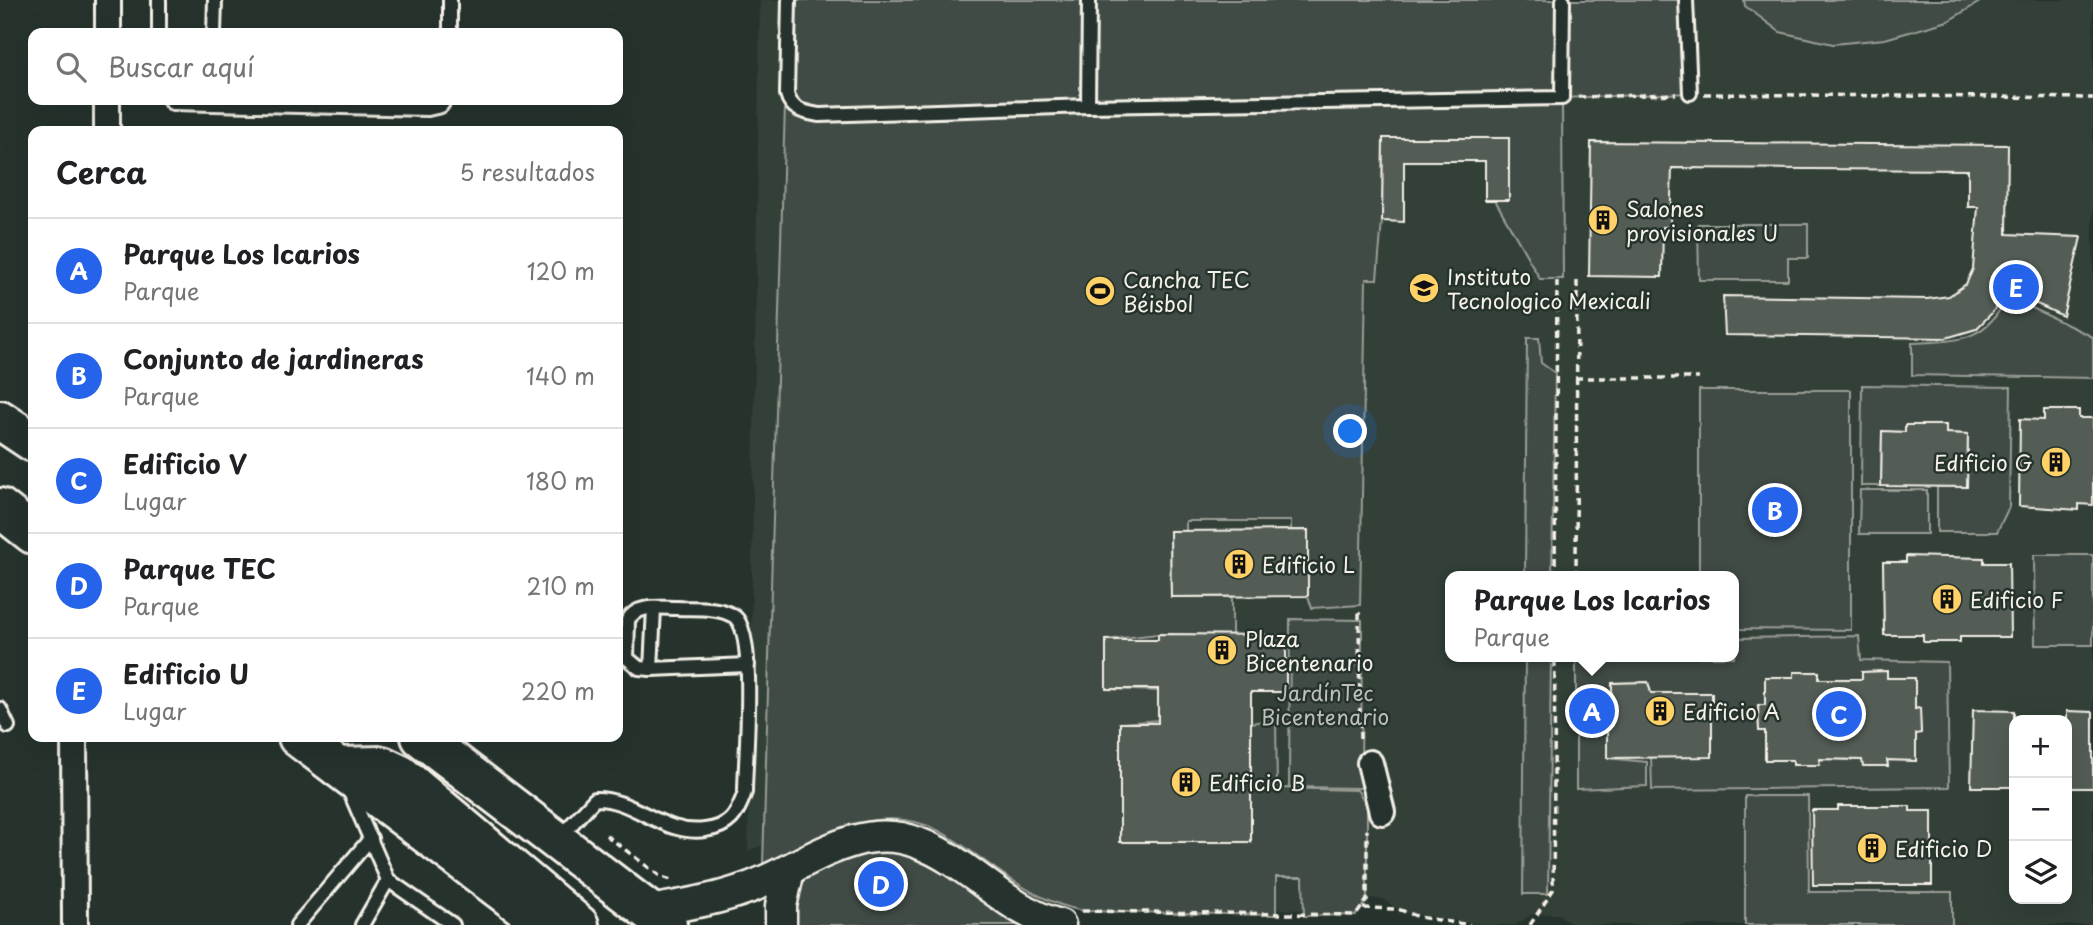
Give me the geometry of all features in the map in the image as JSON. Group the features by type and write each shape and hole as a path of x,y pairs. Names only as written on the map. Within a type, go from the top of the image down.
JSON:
{"main road":[{"path":"0,508 28,530"},
{"path":"305,742 547,925"},
{"path":"428,742 659,918"},
{"path":"338,767 382,766 401,775 579,925"}],"street":[{"path":"108,0 108,28"},
{"path":"107,105 107,126"},
{"path":"74,742 75,925"},
{"path":"1365,756 1374,815"},
{"path":"659,918 730,894 849,841 868,837 902,838 935,850 1025,911 1065,917"},
{"path":"781,925 783,893 789,870"}],"lane":[{"path":"159,0 159,28"},
{"path":"214,28 215,0"},
{"path":"450,0 450,28"},
{"path":"789,0 787,94 790,104 807,113 1562,98 1563,0"},
{"path":"1088,106 1089,0"},
{"path":"1686,0 1690,93"},
{"path":"305,105 428,109 442,105"},
{"path":"556,840 595,799 620,804 669,828 696,832 721,828 732,820 745,792 748,664 744,628 734,616 713,610 654,608 632,614 628,620 625,643 631,663 650,669 748,664"},
{"path":"650,669 654,608"},
{"path":"0,709 8,726"},
{"path":"338,767 388,880 453,925"},
{"path":"297,925 371,838"},
{"path":"362,925 388,880"}],"path":[{"path":"1562,98 1690,93 2093,98"},
{"path":"1576,571 1577,278"},
{"path":"1555,571 1557,279"},
{"path":"1575,378 1699,378"},
{"path":"1359,612 1365,756"},
{"path":"1530,925 1553,890 1555,662"},
{"path":"1065,917 1356,915 1367,900 1374,815"},
{"path":"606,835 662,877 681,883"},
{"path":"1363,908 1398,909 1419,917 1471,925"}],"shaded area":[{"name":"Instituto Tecnologico Mexicali","path":"760,0 2093,0 2093,925 1573,925 1559,914 1533,914 1515,925 1485,925 1402,912 1383,899 1363,898 1352,910 1096,908 930,807 798,831 748,851"}],"green space":[{"path":"788,0 1686,0 1690,93 1562,98 1563,279 1540,279 1495,200 1509,138 1383,138 1382,221 1377,279 1366,279 1360,605 1312,608 1308,596 1308,531 1291,530 1291,521 1186,521 1186,531 1170,532 1171,597 1232,597 1232,635 1158,634 1106,640 1106,689 1188,692 1188,718 1120,723 1251,842 1251,723 1276,719 1277,788 1357,790 1367,805 1367,900 1356,915 1304,916 1303,877 1276,877 1276,915 1083,911 1048,900 1028,889 939,831 917,822 894,819 849,826 763,864"},
{"path":"1744,0 1983,0 1948,21 1885,39 1833,44 1780,32 1745,6"},
{"path":"1698,224 1808,224 1808,258 1788,258 1788,280 1699,280"},
{"path":"2007,296 2093,337 2093,378 1912,375 1912,343 1957,339 1980,331 1999,311"},
{"path":"1527,338 1539,338 1541,363 1555,373 1552,571 1525,571"},
{"path":"1862,385 2011,387 2009,507 1997,532 1937,532 1937,487 1967,486 1968,434 1946,433 1946,425 1906,425 1905,432 1882,431 1881,486 1861,486"},
{"path":"1699,390 1851,390 1851,630 1739,629 1739,571 1699,571"},
{"path":"1860,490 1927,490 1927,534 1859,534"},
{"path":"2034,555 2093,555 2093,645 2035,645"},
{"name":"JardínTec Bicentenario","path":"1290,619 1362,620 1361,788 1289,787"},
{"path":"1859,636 1861,660 1947,662 1949,787 1652,790 1651,757 1712,757 1712,693 1651,693 1648,682 1612,683 1612,697 1607,697 1607,758 1647,762 1647,786 1576,789 1576,662 1739,662 1739,638","holes":["1886,671 1887,678 1915,679 1915,709 1919,708 1921,733 1916,734 1916,761 1887,760 1888,766 1862,760 1820,759 1818,765 1794,765 1793,760 1765,760 1765,731 1759,731 1758,705 1765,705 1765,678 1794,677 1794,672 1819,672 1819,679 1862,679 1863,672"]},
{"path":"1525,662 1551,662 1548,894 1523,894"},
{"path":"1745,796 1808,796 1809,892 1952,892 1952,925 1745,925"},
{"path":"882,845 933,859 1037,925 795,925 792,903 798,865"}],"building":[{"path":"1383,138 1509,138 1509,200 1485,200 1485,161 1404,161 1404,222 1382,221"},
{"path":"1591,142 2008,145 2007,234 2081,237 2063,316 2006,290 1993,312 1976,329 1946,338 1725,335 1723,296 1927,299 1949,296 1966,284 1973,269 1978,207 1968,207 1968,170 1672,168 1670,227 1663,227 1662,277 1589,276"},
{"name":"Edificio G","path":"2044,410 2079,410 2079,418 2093,418 2093,505 2079,504 2079,510 2019,506 2020,419 2044,420"},
{"path":"1905,425 1946,425 1946,433 1968,434 1967,487 1881,486 1882,431 1905,432"},
{"name":"Edificio L","path":"1308,530 1308,596 1171,597 1170,531"},
{"name":"Edificio F","path":"1906,556 1984,558 1984,563 2009,563 2010,637 1960,637 1960,642 1923,642 1923,635 1884,635 1883,562 1906,562"},
{"path":"1158,634 1286,635 1286,692 1251,692 1251,842 1120,842 1120,723 1158,723 1158,689 1106,689 1106,640 1158,640"},
{"path":"1887,671 1887,678 1915,678 1915,709 1920,708 1921,733 1916,734 1916,761 1887,760 1888,766 1863,766 1862,760 1820,759 1819,765 1793,765 1793,760 1765,760 1765,731 1759,731 1758,705 1765,705 1765,677 1794,677 1794,672 1819,672 1819,679 1862,679 1862,672"},
{"name":"Edificio A","path":"1648,682 1651,693 1712,693 1712,757 1607,758 1607,697 1612,697 1612,683"},
{"path":"1973,710 2014,711 2014,715 2009,715 2009,787 1971,787"},
{"path":"2067,711 2093,712 2093,788 2072,788 2072,715 2067,715"},
{"name":"Edificio D","path":"1838,806 1910,806 1910,811 1932,811 1932,885 1813,885 1812,810 1838,810"}],"place":[{"name":"Salones provisionales U","path":"1603,220"},
{"name":"Edificio U","path":"2016,287"},
{"name":"Instituto Tecnologico Mexicali","path":"1424,288"},
{"name":"Cancha TEC Béisbol","path":"1100,291"},
{"name":"Edificio G","path":"2056,462"},
{"name":"Conjunto de jardineras","path":"1775,510"},
{"name":"Edificio L","path":"1239,564"},
{"name":"Edificio F","path":"1947,599"},
{"name":"Plaza Bicentenario","path":"1222,650"},
{"name":"Parque Los Icarios","path":"1592,711"},
{"name":"Edificio A","path":"1660,711"},
{"name":"Edificio V","path":"1839,714"},
{"name":"Edificio B","path":"1186,782"},
{"name":"Edificio D","path":"1872,848"},
{"name":"Parque TEC","path":"881,884"}]}
